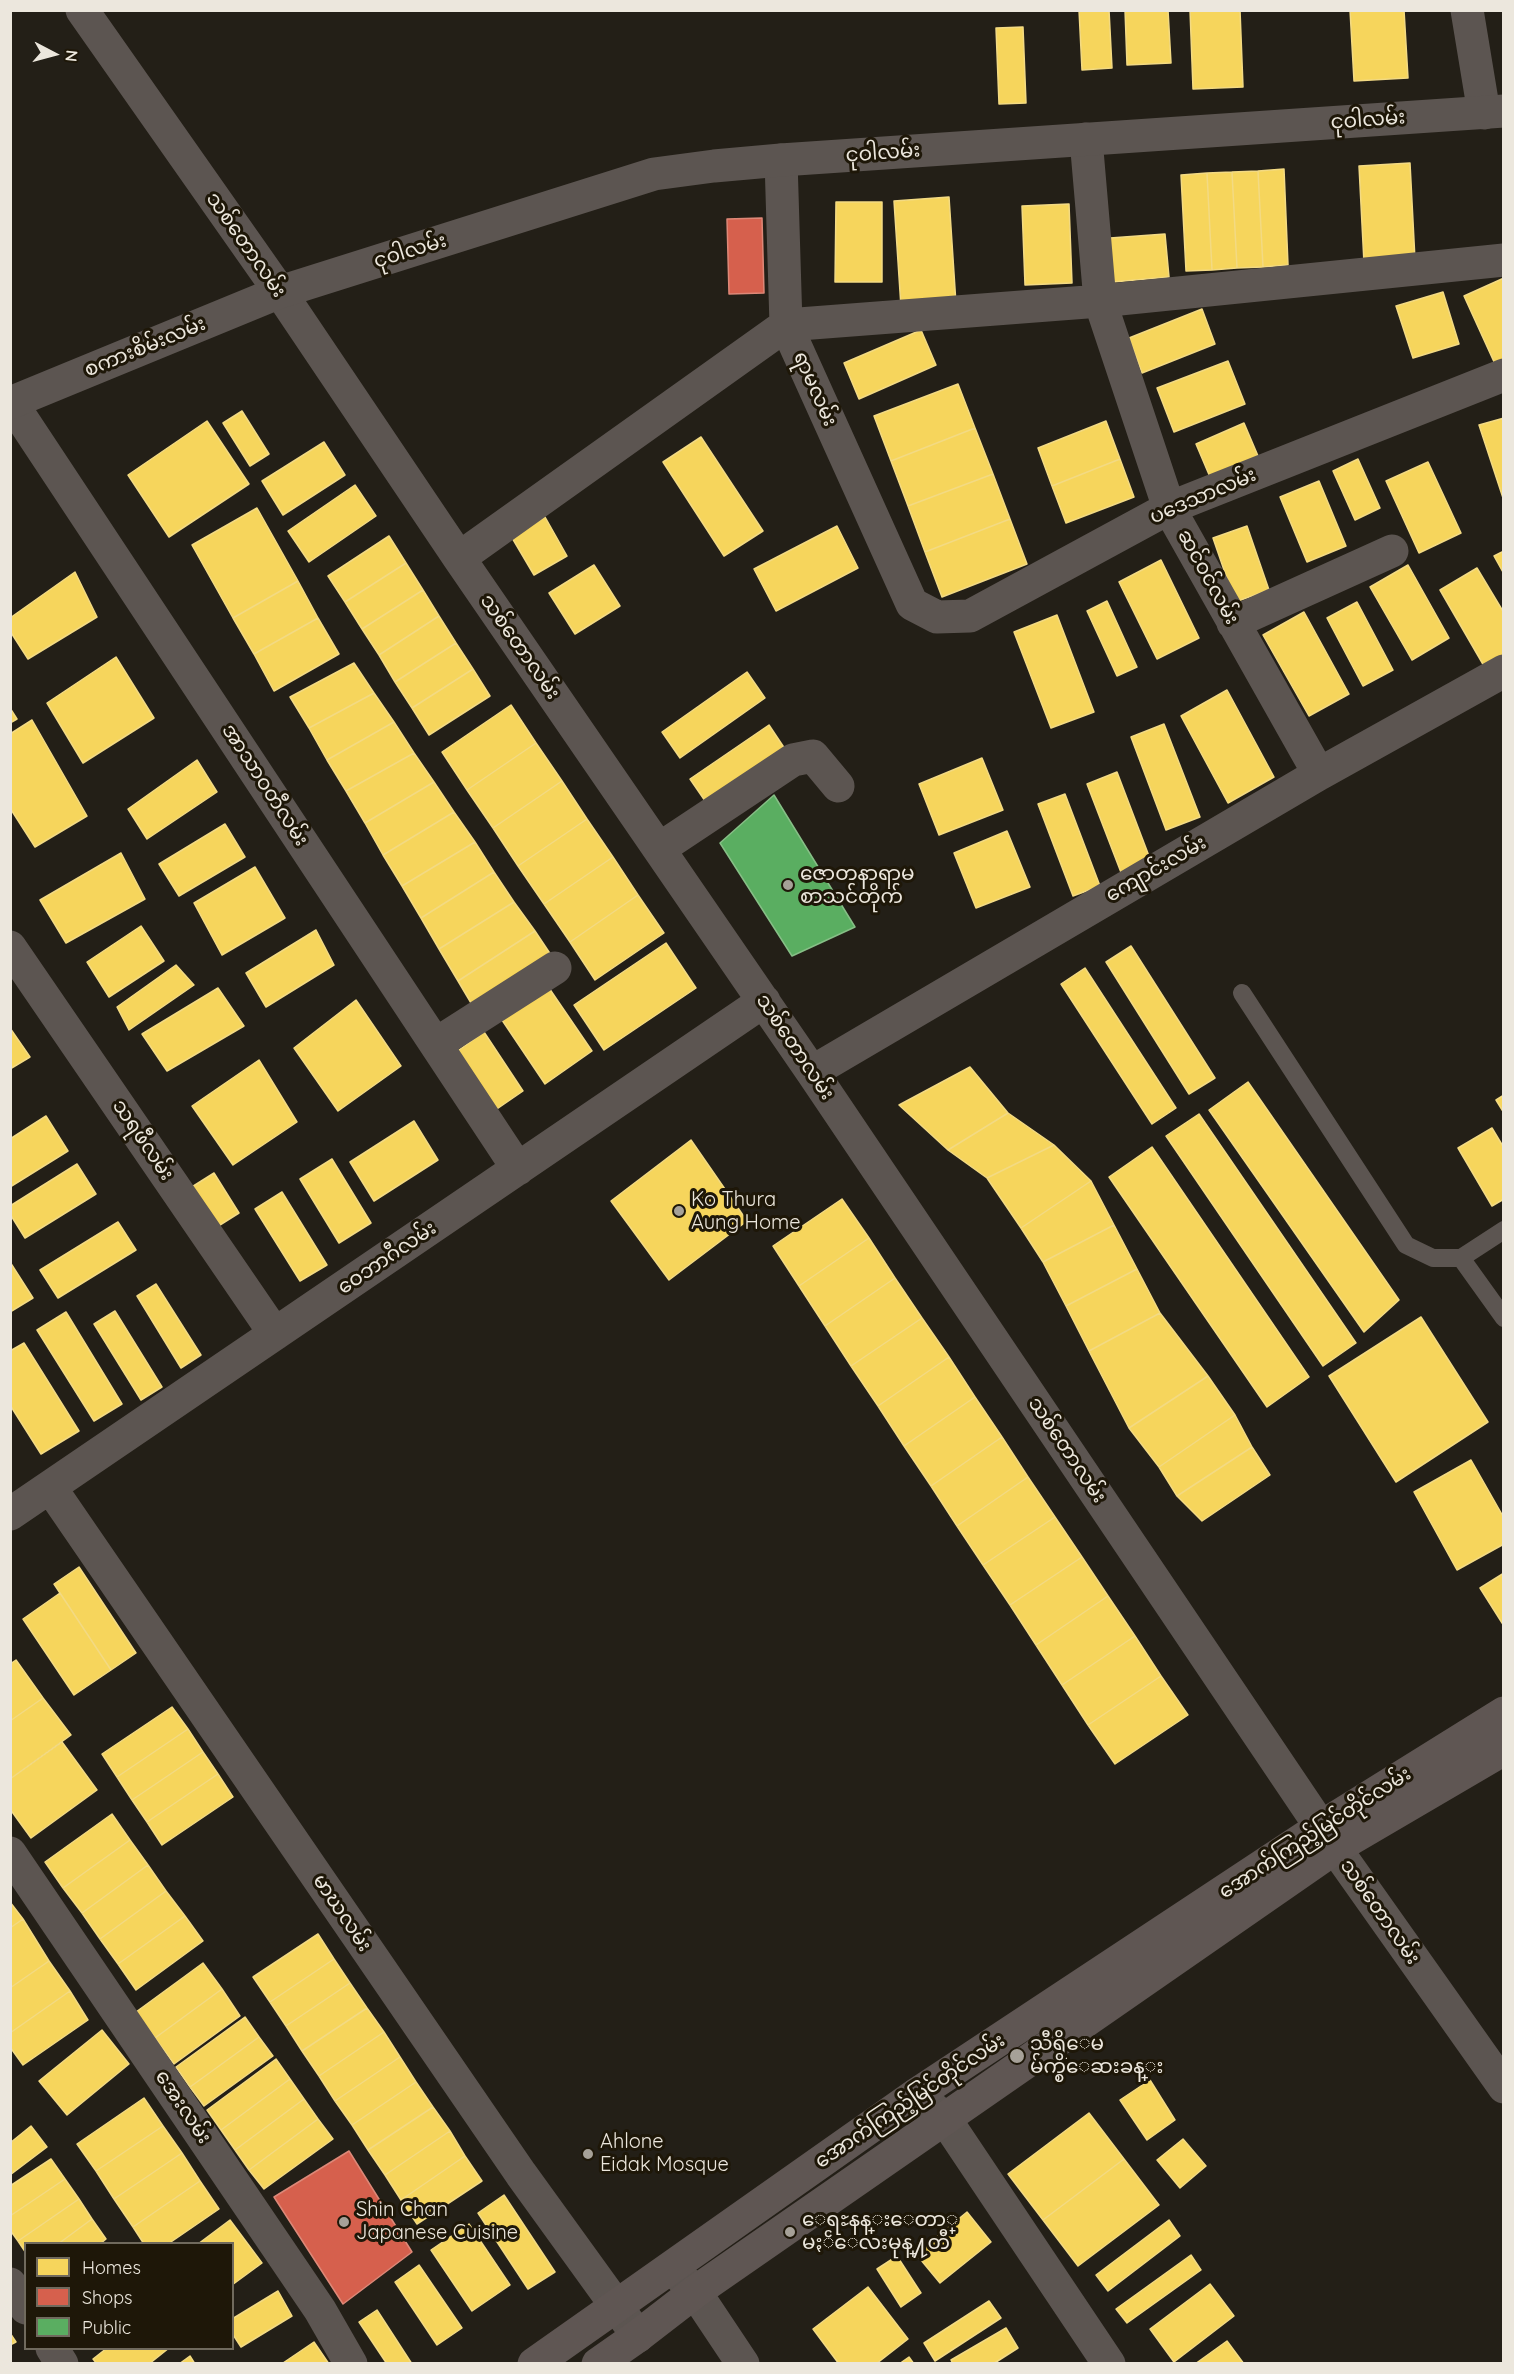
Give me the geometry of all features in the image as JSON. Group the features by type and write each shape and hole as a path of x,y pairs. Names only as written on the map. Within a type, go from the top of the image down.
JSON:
{"main road":[{"name":"အောက်ကြည့်မြင်တိုင်လမ်း","path":"598,2364 695,2292 945,2119 1328,1838 1503,1713"},
{"name":"အောက်ကြည့်မြင်တိုင်လမ်း","path":"534,2364 917,2094 1328,1838 1503,1749"}],"street":[{"name":"သစ်တောလမ်း","path":"82,10 280,292 459,558 812,1072 1328,1838 1503,2087"},
{"path":"1467,10 1494,112"},
{"name":"ငုဝါလမ်း","path":"280,292 654,174 781,160 1494,112"},
{"name":"ဆင်ဝင်လမ်း","path":"1086,140 1100,301 1168,508 1319,774"},
{"name":"ရာမလမ်း","path":"781,160 786,326 912,604"},
{"path":"459,558 786,326 1100,301 1503,260"},
{"name":"စကားစိမ်းလမ်း","path":"11,403 280,292"},
{"name":"ပဒေသာလမ်း","path":"912,604 938,617 970,616 1168,508 1503,375"},
{"name":"အာသာဝတီလမ်း","path":"11,403 518,1169"},
{"path":"1233,623 1392,551"},
{"name":"ကျောင်းလမ်း","path":"812,1072 1319,774 1503,671"},
{"path":"659,849 793,759 813,756 838,786"},
{"name":"သရဖီလမ်း","path":"10,947 275,1334"},
{"path":"436,1044 555,968"},
{"name":"ဝေဘာဂီလမ်း","path":"14,1504 50,1487 764,1002"},
{"name":"မာဃလမ်း","path":"50,1487 521,2174 638,2336"},
{"name":"အေးလမ်း","path":"10,1853 320,2310 351,2364"},
{"path":"917,2094 945,2119 1109,2364"},
{"path":"670,2266 695,2292 743,2364"},
{"path":"10,2284 24,2305"},
{"path":"53,2350 62,2364"}],"lane":[{"path":"1242,993 1406,1245 1433,1258 1461,1258 1503,1230"},
{"path":"1461,1258 1503,1317"}],"building: Homes":[{"path":"1079,10 1109,10 1112,68 1082,70"},
{"path":"1125,10 1168,10 1171,63 1127,65"},
{"path":"1190,10 1240,10 1243,87 1193,89"},
{"path":"1350,10 1404,10 1408,78 1354,81"},
{"path":"1023,27 1026,103 999,104 996,28"},
{"path":"1410,163 1415,260 1364,263 1359,166"},
{"path":"1284,169 1288,265 1263,267 1258,171"},
{"path":"1258,171 1263,267 1237,268 1232,172"},
{"path":"1232,172 1237,268 1212,270 1207,173"},
{"path":"1207,173 1212,270 1186,271 1181,175"},
{"path":"949,197 956,304 901,307 894,201"},
{"path":"836,202 882,202 882,282 835,282"},
{"path":"1069,204 1072,283 1025,285 1022,206"},
{"path":"1165,234 1169,277 1113,282 1110,238"},
{"path":"1504,278 1504,360 1495,364 1464,296"},
{"path":"1443,292 1459,344 1413,358 1396,306"},
{"path":"1202,309 1215,344 1142,373 1129,338"},
{"path":"921,330 936,365 859,399 844,363"},
{"path":"1228,361 1245,404 1174,432 1157,388"},
{"path":"958,384 975,428 891,461 874,416"},
{"path":"242,411 269,454 250,466 223,423"},
{"path":"1504,418 1504,501 1479,425"},
{"path":"207,421 249,484 169,537 128,475"},
{"path":"1106,421 1120,459 1052,486 1038,448"},
{"path":"1244,423 1261,463 1213,484 1196,444"},
{"path":"975,428 993,474 908,506 891,461"},
{"path":"701,437 763,531 724,556 663,462"},
{"path":"324,442 345,475 283,515 262,481"},
{"path":"1120,459 1134,497 1066,523 1052,486"},
{"path":"1358,459 1380,508 1355,520 1333,471"},
{"path":"1428,462 1461,533 1419,553 1386,481"},
{"path":"993,474 1010,519 925,552 908,506"},
{"path":"1319,481 1346,546 1307,562 1280,497"},
{"path":"355,485 376,516 309,562 288,531"},
{"path":"257,508 298,581 233,618 192,545"},
{"path":"545,517 567,556 534,575 511,536"},
{"path":"1010,519 1027,564 942,597 925,552"},
{"path":"837,526 858,568 776,611 754,569"},
{"path":"1247,526 1269,590 1235,602 1213,538"},
{"path":"389,536 406,563 345,602 328,576"},
{"path":"1504,551 1504,574 1494,556"},
{"path":"1161,560 1199,638 1157,659 1119,582"},
{"path":"406,563 423,590 362,629 345,602"},
{"path":"594,565 620,606 575,634 549,593"},
{"path":"1408,565 1449,638 1412,660 1370,587"},
{"path":"1477,568 1504,613 1504,655 1484,666 1440,590"},
{"path":"75,572 97,617 28,659 10,631 10,618"},
{"path":"298,581 318,618 254,654 233,618"},
{"path":"423,590 439,616 379,655 362,629"},
{"path":"1107,601 1137,667 1117,676 1087,611"},
{"path":"1357,602 1393,670 1363,686 1327,618"},
{"path":"1304,612 1349,694 1309,716 1263,635"},
{"path":"1057,615 1094,712 1051,728 1014,632"},
{"path":"439,616 456,643 395,682 379,655"},
{"path":"318,618 339,654 274,691 254,654"},
{"path":"456,643 473,669 412,708 395,682"},
{"path":"116,657 154,718 83,763 47,703"},
{"path":"354,663 374,693 309,728 290,697"},
{"path":"473,669 490,696 429,735 412,708"},
{"path":"747,672 765,698 680,758 662,732"},
{"path":"1227,690 1274,777 1228,803 1181,716"},
{"path":"374,693 394,722 327,760 309,728"},
{"path":"511,705 536,743 467,790 442,752"},
{"path":"10,708 17,719 10,723"},
{"path":"32,720 87,816 35,847 10,808 10,734"},
{"path":"394,722 414,753 346,791 327,760"},
{"path":"1164,724 1200,817 1166,830 1131,737"},
{"path":"769,725 791,758 712,811 690,779"},
{"path":"536,743 562,781 493,828 467,790"},
{"path":"414,753 434,782 365,823 346,791"},
{"path":"982,758 1003,810 939,835 919,784"},
{"path":"197,760 217,792 147,839 128,809"},
{"path":"1117,772 1152,864 1122,875 1087,784"},
{"path":"562,781 587,819 518,866 493,828"},
{"path":"434,782 454,812 383,855 365,823"},
{"path":"1065,794 1100,886 1073,896 1038,804"},
{"path":"454,812 475,842 402,886 383,855"},
{"path":"587,819 613,857 544,904 518,866"},
{"path":"225,824 245,857 179,896 159,864"},
{"path":"1007,831 1030,887 976,908 954,853"},
{"path":"475,842 494,872 421,918 402,886"},
{"path":"121,853 145,899 66,943 40,900"},
{"path":"613,857 638,895 570,942 544,904"},
{"path":"255,867 285,918 222,955 194,903"},
{"path":"494,872 514,902 439,949 421,918"},
{"path":"638,895 664,933 595,980 570,942"},
{"path":"514,902 535,931 458,981 439,949"},
{"path":"141,926 164,961 109,997 87,962"},
{"path":"316,930 334,965 266,1007 246,973"},
{"path":"535,931 555,961 477,1013 458,981"},
{"path":"666,943 696,988 604,1050 574,1005"},
{"path":"1131,946 1215,1078 1189,1094 1106,962"},
{"path":"176,965 194,985 129,1030 117,1007"},
{"path":"1085,968 1176,1108 1152,1124 1061,984"},
{"path":"218,988 244,1026 167,1071 142,1034"},
{"path":"549,988 592,1051 545,1084 502,1020"},
{"path":"356,1000 401,1066 338,1111 294,1048"},
{"path":"10,1028 30,1057 10,1069"},
{"path":"484,1032 523,1091 491,1113 452,1055"},
{"path":"259,1060 297,1122 233,1165 192,1106"},
{"path":"970,1067 1008,1113 948,1150 899,1105"},
{"path":"1248,1082 1399,1300 1364,1332 1209,1110"},
{"path":"1504,1095 1504,1113 1496,1100"},
{"path":"1008,1113 1054,1145 987,1178 948,1150"},
{"path":"1199,1114 1356,1343 1323,1366 1166,1136"},
{"path":"46,1116 68,1151 10,1187 10,1139"},
{"path":"414,1121 438,1160 374,1201 350,1162"},
{"path":"1492,1128 1504,1148 1504,1199 1492,1206 1458,1148"},
{"name":"Ko Thura Aung Home","path":"691,1140 747,1221 669,1280 611,1201"},
{"path":"1054,1145 1091,1181 1021,1228 987,1178"},
{"path":"1152,1147 1309,1377 1267,1407 1109,1177"},
{"path":"332,1159 371,1223 339,1243 300,1179"},
{"path":"77,1164 96,1194 25,1238 10,1214 10,1206"},
{"path":"214,1173 239,1213 212,1230 187,1190"},
{"path":"1091,1181 1114,1225 1043,1262 1021,1228"},
{"path":"282,1192 327,1265 300,1281 255,1209"},
{"path":"842,1199 869,1238 799,1286 773,1246"},
{"path":"118,1222 136,1250 58,1298 40,1270"},
{"path":"1114,1225 1137,1269 1066,1306 1043,1262"},
{"path":"869,1238 895,1278 825,1326 799,1286"},
{"path":"10,1262 33,1298 10,1312"},
{"path":"1137,1269 1160,1313 1089,1351 1066,1306"},
{"path":"895,1278 922,1318 851,1366 825,1326"},
{"path":"156,1284 201,1355 181,1368 137,1296"},
{"path":"115,1311 162,1387 141,1400 94,1324"},
{"path":"66,1312 122,1404 94,1421 37,1330"},
{"path":"1160,1313 1208,1376 1129,1428 1089,1351"},
{"path":"1421,1317 1488,1422 1396,1482 1329,1376"},
{"path":"922,1318 949,1357 878,1406 851,1366"},
{"path":"24,1343 79,1431 41,1454 10,1405 10,1351"},
{"path":"949,1357 975,1397 904,1446 878,1406"},
{"path":"1208,1376 1235,1415 1159,1467 1129,1428"},
{"path":"975,1397 1002,1437 931,1486 904,1446"},
{"path":"1235,1415 1252,1447 1177,1496 1159,1467"},
{"path":"1002,1437 1028,1477 957,1526 931,1486"},
{"path":"1252,1447 1270,1475 1202,1521 1177,1496"},
{"path":"1471,1460 1504,1518 1504,1544 1457,1570 1414,1492"},
{"path":"1028,1477 1055,1517 983,1565 957,1526"},
{"path":"1055,1517 1082,1557 1010,1605 983,1565"},
{"path":"1082,1557 1108,1596 1036,1645 1010,1605"},
{"path":"79,1567 136,1653 111,1670 54,1584"},
{"path":"1504,1573 1504,1626 1480,1588"},
{"path":"60,1593 111,1670 74,1695 23,1619"},
{"path":"1108,1596 1135,1636 1062,1685 1036,1645"},
{"path":"1135,1636 1161,1676 1088,1725 1062,1685"},
{"path":"16,1660 43,1698 10,1721 10,1664"},
{"path":"1161,1676 1188,1715 1115,1764 1088,1725"},
{"path":"43,1698 71,1735 10,1779 10,1721"},
{"path":"172,1707 188,1729 117,1777 102,1754"},
{"path":"188,1729 203,1752 132,1800 117,1777"},
{"path":"62,1742 97,1790 31,1838 10,1809 10,1779"},
{"path":"203,1752 218,1774 147,1822 132,1800"},
{"path":"218,1774 233,1797 162,1845 147,1822"},
{"path":"112,1814 130,1840 63,1888 45,1862"},
{"path":"130,1840 148,1865 82,1913 63,1888"},
{"path":"148,1865 166,1891 100,1939 82,1913"},
{"path":"166,1891 185,1916 118,1964 100,1939"},
{"path":"10,1902 23,1919 10,1928"},
{"path":"185,1916 203,1941 136,1990 118,1964"},
{"path":"23,1919 49,1961 10,1988 10,1928"},
{"path":"318,1934 334,1959 270,2002 253,1977"},
{"path":"334,1959 350,1983 286,2026 270,2002"},
{"path":"49,1961 70,1991 10,2033 10,1988"},
{"path":"203,1963 222,1989 155,2038 136,2012"},
{"path":"350,1983 367,2008 302,2051 286,2026"},
{"path":"222,1989 240,2016 174,2064 155,2038"},
{"path":"70,1991 88,2020 23,2065 10,2047 10,2033"},
{"path":"367,2008 384,2032 319,2076 302,2051"},
{"path":"245,2017 259,2037 190,2087 176,2067"},
{"path":"102,2030 129,2064 67,2115 39,2081"},
{"path":"384,2032 400,2057 335,2101 319,2076"},
{"path":"259,2037 273,2056 204,2106 190,2087"},
{"path":"400,2057 416,2082 352,2125 335,2101"},
{"path":"276,2059 290,2079 221,2130 207,2110"},
{"path":"290,2079 304,2099 235,2150 221,2130"},
{"path":"1150,2080 1175,2120 1147,2140 1120,2100"},
{"path":"416,2082 433,2107 368,2150 352,2125"},
{"path":"144,2098 163,2126 96,2171 77,2144"},
{"path":"304,2099 318,2119 249,2170 235,2150"},
{"path":"433,2107 450,2131 385,2175 368,2150"},
{"path":"1089,2113 1124,2159 1043,2220 1008,2174"},
{"path":"318,2119 333,2139 264,2189 249,2170"},
{"path":"31,2126 47,2147 10,2175 10,2143"},
{"path":"163,2126 182,2153 114,2199 96,2171"},
{"path":"450,2131 465,2156 401,2200 385,2175"},
{"path":"1183,2139 1206,2166 1180,2188 1157,2160"},
{"path":"182,2153 200,2181 133,2227 114,2199"},
{"path":"465,2156 482,2181 417,2224 401,2200"},
{"path":"51,2159 65,2179 10,2216 10,2186"},
{"path":"1124,2159 1159,2205 1078,2266 1043,2220"},
{"path":"65,2179 79,2199 18,2241 10,2230 10,2216"},
{"path":"200,2181 219,2209 171,2242 143,2242 133,2227"},
{"path":"504,2195 555,2272 528,2289 478,2213"},
{"path":"79,2199 92,2219 61,2242 24,2242 24,2250 18,2241"},
{"path":"967,2212 991,2242 940,2283 916,2254"},
{"path":"92,2219 106,2239 102,2242 61,2242"},
{"path":"230,2220 262,2263 234,2284 234,2242 201,2242"},
{"path":"1169,2220 1180,2236 1108,2291 1096,2275"},
{"path":"469,2224 510,2285 472,2311 431,2250"},
{"path":"1191,2255 1201,2270 1127,2323 1116,2309"},
{"path":"897,2256 921,2293 901,2307 877,2269"},
{"path":"419,2265 462,2328 437,2345 395,2282"},
{"path":"1210,2284 1234,2316 1174,2362 1150,2329"},
{"path":"868,2287 908,2339 876,2364 839,2364 813,2329"},
{"path":"278,2291 292,2316 241,2347 234,2336 234,2318"},
{"path":"989,2301 1001,2318 935,2361 924,2343"},
{"path":"377,2310 412,2364 387,2364 359,2322"},
{"path":"1006,2328 1018,2348 993,2364 953,2364 951,2360"},
{"path":"10,2333 16,2342 10,2345"},
{"path":"1227,2341 1244,2364 1195,2364"},
{"path":"314,2342 329,2364 283,2364 283,2363"},
{"path":"104,2350 166,2350 149,2364 97,2364 93,2359"},
{"path":"190,2356 195,2364 179,2364"},
{"path":"909,2357 914,2364 899,2364"}],"building: Shops":[{"path":"762,218 764,293 729,294 727,219"},
{"path":"349,2151 412,2252 343,2304 274,2197"}],"building: Public":[{"name":"ဇောတနာရာမ စာသင်တိုက်","path":"774,795 855,927 792,956 720,843"}],"place":[{"name":"ဇောတနာရာမ စာသင်တိုက်","path":"788,885"},
{"name":"Ko Thura Aung Home","path":"679,1211"},
{"name":"သီရိေမ မ်က္စိေဆးခန္း","path":"1017,2056"},
{"name":"Ahlone Eidak Mosque","path":"588,2154"},
{"name":"Shin Chan Japanese Cuisine","path":"344,2222"},
{"name":"ေရႊနန္းေတာ္ မႏၲေလးမုန္႔တီ","path":"790,2232"}]}
